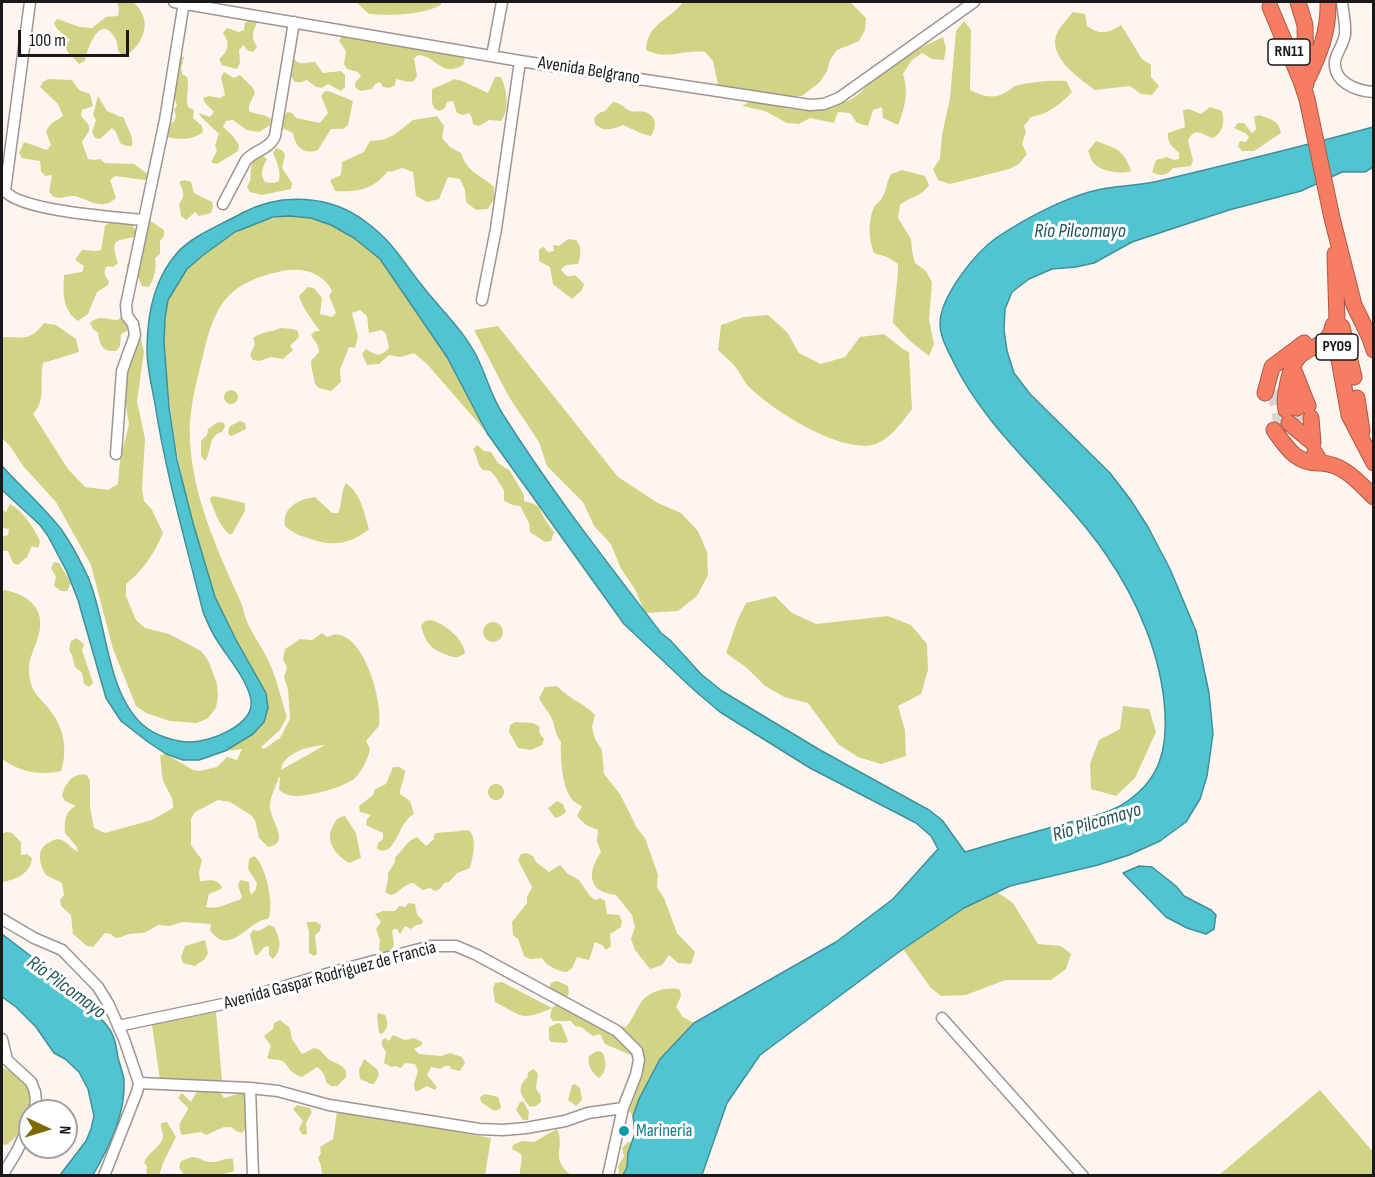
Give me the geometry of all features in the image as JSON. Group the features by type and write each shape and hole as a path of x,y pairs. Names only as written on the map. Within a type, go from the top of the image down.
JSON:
{"highway":[{"name":"RN11","path":"1298,2 1305,25 1306,99"},
{"name":"RN11","path":"1306,80 1321,52 1327,30 1341,2"},
{"name":"RN11","path":"1270,7 1301,81 1321,165"},
{"name":"PY09","path":"1321,165 1354,305 1374,350"},
{"name":"PY09","path":"1335,224 1338,354 1349,415 1374,463"},
{"path":"1336,307 1332,334 1323,344 1301,355 1292,366 1284,399 1316,453 1339,467 1374,497"},
{"path":"1336,307 1354,377"},
{"path":"1269,386 1272,367 1291,351 1324,333 1336,307"},
{"path":"1292,366 1294,419 1290,452 1301,460 1316,453"},
{"path":"1357,398 1365,447"},
{"path":"1294,419 1316,453"}],"street":[{"path":"30,2 5,195 27,203 75,213 143,220"},
{"path":"116,454 122,371 135,335 126,304 165,120 181,2"},
{"name":"Avenida Belgrano","path":"181,2 520,61 798,104 824,104 839,98 974,2"},
{"path":"492,56 502,2"},
{"path":"1341,2 1345,33 1335,60 1338,76 1360,92 1374,93"},
{"path":"223,204 246,160 250,155 268,146 275,136 294,22"},
{"path":"482,300 496,229 520,61"},
{"path":"2,919 34,938 62,950 98,987 118,1026 139,1083 104,1176"},
{"name":"Avenida Gaspar Rodríguez de Francia","path":"118,1026 228,1003 431,946 456,946 477,955 617,1031 638,1051 639,1060 623,1108 608,1176"},
{"path":"942,1018 1083,1176"},
{"path":"2,1039 4,1060 31,1082 36,1099"},
{"path":"139,1083 278,1091 329,1106 479,1129 526,1128 565,1121 588,1113 623,1108"},
{"path":"250,1088 253,1176"},
{"path":"2,1176 18,1149"}],"green space":[{"path":"117,2 133,2 143,16 144,31 137,45 125,57 118,51 115,38 104,29 95,35 85,61 79,64 67,51 66,44 70,40 57,29 54,23 57,19 80,27 92,28 106,17 118,16"},
{"path":"356,2 441,2 441,5 415,13 377,15 369,14"},
{"path":"683,2 850,2 866,18 865,30 859,41 837,50 820,82 802,96 749,93 718,85 713,61 705,52 661,55 646,50 647,41 654,28"},
{"path":"1073,12 1085,14 1087,26 1096,31 1108,32 1121,25 1142,59 1151,65 1151,77 1159,86 1152,95 1141,94 1130,86 1095,90 1073,73 1060,57 1055,40 1058,31"},
{"path":"250,19 259,20 253,33 257,47 253,52 247,50 244,45 239,50 240,63 237,69 222,65 219,59 227,47 227,40 223,33 227,28 239,32 244,30 245,23"},
{"path":"964,21 971,30 970,90 992,96 1002,94 1018,85 1066,81 1072,92 1053,108 1031,117 1024,126 1026,132 1022,144 1027,154 1019,164 1009,169 950,184 938,180 933,169 940,159 942,135 950,98 956,31"},
{"path":"348,35 461,55 465,59 463,65 450,69 419,55 414,58 417,76 414,81 396,79 395,85 390,88 383,87 380,82 372,89 360,91 355,87 356,81 361,77 358,72 347,69 344,64 346,51 339,41 342,36"},
{"path":"943,37 946,48 944,60 932,59 922,53 912,60 903,74 906,87 905,100 898,125 883,118 882,107 873,110 868,126 857,123 850,113 838,112 834,123 810,118 799,124 787,123 765,111 742,106 753,100 789,109 813,110 824,104 837,104 850,100 877,75 920,48"},
{"path":"178,57 184,57 181,68 182,74 187,77 188,81 188,107 194,110 193,118 202,126 203,132 184,139 164,135 167,124 174,122 176,116 174,110 177,105 174,90 177,82 174,76"},
{"path":"294,59 301,63 315,62 323,73 341,71 345,75 345,87 341,91 328,84 322,88 316,87 307,80 295,82 291,71"},
{"path":"224,72 234,78 240,75 253,88 255,93 249,105 249,111 271,119 270,125 259,132 247,130 233,120 226,121 223,127 239,145 238,151 217,164 211,162 217,151 215,145 219,134 199,113 210,117 214,112 203,98 209,96 220,98 225,95 221,77"},
{"path":"495,77 501,77 506,93 506,111 501,121 489,120 479,126 473,124 469,113 463,115 457,113 453,101 447,102 445,108 439,111 434,108 432,89 454,79 488,93"},
{"path":"48,79 72,80 79,90 90,94 93,106 82,110 81,116 89,125 89,131 82,142 88,159 100,159 105,163 134,164 149,175 145,180 115,176 110,180 116,198 105,204 75,196 58,198 49,192 52,175 45,176 41,171 40,161 22,158 19,153 24,142 47,150 51,145 46,132 53,122 63,116 58,104 40,87"},
{"path":"325,91 353,101 348,125 343,129 331,129 318,150 304,151 298,146 293,133 282,128 281,122 287,112 292,113 296,118 320,123 328,113 321,96"},
{"path":"98,96 107,111 124,118 131,135 132,146 120,143 112,128 100,139 95,138 92,132 96,120 93,115"},
{"path":"613,102 630,111 643,111 652,116 655,126 651,136 623,125 612,129 598,127 594,118"},
{"path":"1210,107 1222,111 1222,127 1213,138 1199,133 1190,136 1188,141 1193,160 1191,166 1173,168 1164,175 1152,172 1156,160 1167,157 1174,160 1179,159 1179,153 1169,142 1168,133 1185,127 1183,110 1189,109 1201,114"},
{"path":"1259,115 1276,123 1281,133 1254,151 1242,151 1238,146 1240,141 1246,142 1249,137 1234,128 1238,123 1244,123 1252,133 1256,129 1254,117"},
{"path":"437,116 444,126 442,138 450,147 461,153 471,169 494,187 494,199 488,209 476,210 466,202 465,190 460,179 448,177 439,199 427,202 416,196 413,172 402,168 388,171 371,186 351,191 335,191 330,180 341,175 342,162 364,152 370,141 382,140 394,135 413,120"},
{"path":"1096,141 1118,150 1131,171 1121,173 1110,171 1095,164 1088,151"},
{"path":"276,148 282,150 285,155 282,168 292,183 291,189 262,195 250,192 247,187 250,181 252,157 262,155 267,159 262,173 265,182 279,181 279,170 273,153"},
{"path":"902,170 925,176 929,185 900,205 898,218 911,239 915,263 926,271 932,282 929,320 934,344 929,356 893,323 898,264 874,253 870,236 874,207 884,194 891,174"},
{"path":"185,180 191,182 194,193 212,202 211,213 199,216 195,212 186,220 181,216 179,204 183,193 179,182"},
{"path":"279,217 311,218 331,225 354,238 380,259 447,357 487,433 427,364 414,353 400,357 389,355 379,364 367,365 362,354 366,349 378,354 389,348 386,334 382,330 369,333 367,316 360,310 352,313 358,336 355,348 349,347 340,370 341,382 331,391 319,388 315,384 311,361 319,352 311,335 315,331 320,331 305,310 299,296 308,287 314,288 322,298 320,314 332,317 336,313 329,296 332,291 317,275 297,270 282,271 248,282 226,298 213,322 198,377 190,420 190,441 196,482 207,521 240,599 247,622 272,669 287,717 280,730 261,747 263,749 280,738 290,719 288,689 284,677 287,668 283,659 285,649 300,639 312,640 322,633 327,637 335,634 349,640 365,660 378,703 379,726 366,741 370,749 364,765 355,778 344,785 303,796 294,796 279,790 279,777 270,804 279,836 279,841 275,845 268,847 259,838 255,820 251,815 230,802 218,800 195,812 191,819 191,845 202,860 199,872 200,881 215,881 222,887 209,894 206,907 220,907 240,900 242,897 238,886 240,880 249,882 252,894 257,883 248,869 249,859 254,856 266,876 270,896 268,919 225,941 217,938 210,930 211,924 182,922 170,926 158,925 144,932 117,938 105,933 93,947 87,946 73,934 71,915 61,906 60,900 64,895 62,883 46,875 40,860 43,847 55,840 62,840 78,852 77,847 65,833 66,817 76,806 65,801 62,796 68,783 78,775 87,775 90,781 90,807 94,828 105,833 152,820 173,808 172,799 163,779 160,755 166,754 193,770 217,767 227,757 237,760 242,749 225,751 253,734 264,722 240,650 214,595 191,515 174,433 164,329 168,300 176,283 189,268 203,255 235,233","holes":["325,745 281,770 286,759 291,755 303,749"]},
{"path":"149,220 164,230 164,236 160,241 160,254 155,258 155,273 149,287 142,286 138,277 127,269 127,264 136,258"},
{"path":"110,222 128,223 136,231 134,237 115,243 118,263 106,268 108,285 97,292 88,314 78,321 66,306 64,275 82,272 84,266 75,260 82,250 101,250 105,226"},
{"path":"568,239 576,240 578,243 580,257 578,264 566,265 561,269 567,276 575,275 584,284 582,290 572,299 553,284 550,267 539,261 539,249 544,247 548,252 554,251 553,245 559,246"},
{"path":"127,311 133,312 127,331 121,334 120,346 116,351 105,349 98,333 90,323 100,318 118,320"},
{"path":"768,315 787,332 799,353 821,364 845,357 860,337 884,334 909,352 912,409 887,438 876,444 862,446 828,437 791,419 750,388 735,366 718,350 721,325 744,317"},
{"path":"44,323 56,325 76,339 79,352 43,363 40,402 33,414 68,469 85,487 108,490 118,484 120,460 129,424 125,400 127,340 133,329 141,339 144,352 137,401 145,439 142,489 144,501 152,510 163,533 148,561 126,584 126,596 136,620 145,628 169,634 201,651 208,660 217,684 216,708 208,718 197,723 170,721 146,713 136,706 113,649 91,565 56,502 23,466 2,438 2,337 29,336"},
{"path":"498,326 618,477 658,503 681,513 698,531 707,552 708,575 697,596 678,611 645,613 635,589 621,569 611,544 594,526 583,502 547,466 539,442 509,397 474,330"},
{"path":"281,328 298,331 299,337 290,346 293,350 283,359 271,357 259,361 253,360 250,355 255,344 253,338"},
{"path":"231,390 236,392 238,397 236,402 231,404 226,402 224,397 226,392"},
{"path":"240,421 245,423 246,429 232,436 229,435 230,426"},
{"path":"218,422 224,423 225,426 222,432 214,436 205,461 201,456 201,441 207,435 208,429"},
{"path":"477,445 484,451 491,452 498,463 510,471 524,495 524,501 539,507 554,532 551,541 545,542 530,532 529,523 520,506 504,501 504,491 495,477 490,471 483,470 480,466 473,449"},
{"path":"346,483 359,498 369,529 362,534 341,543 326,543 300,535 285,526 289,509 309,498 315,497 332,513 338,513"},
{"path":"214,496 245,503 245,511 232,534 225,530 218,518 210,500"},
{"path":"10,504 19,510 28,521 40,542 38,548 32,546 27,557 18,565 13,563 8,551 2,551 2,537 8,535 9,529 2,528 2,510 6,512"},
{"path":"54,562 59,563 71,583 67,591 61,591 54,586 56,577 51,568"},
{"path":"2,591 26,598 39,614 40,627 29,662 30,678 33,689 59,724 64,747 61,771 30,772 2,759"},
{"path":"775,596 792,613 816,624 888,616 911,625 927,644 928,670 921,694 898,706 905,730 906,756 881,764 858,757 838,744 808,703 784,697 764,685 747,668 726,653 746,603"},
{"path":"431,620 452,632 461,642 465,653 459,657 451,657 431,646 421,626 425,621"},
{"path":"493,622 500,625 503,632 500,639 493,642 486,639 483,632 486,625"},
{"path":"76,638 84,644 82,650 93,683 89,687 84,684 82,673 75,667 69,650 71,641"},
{"path":"557,686 595,715 592,727 595,739 602,750 604,774 620,794 637,828 645,838 658,875 657,887 664,898 677,933 695,952 691,964 678,963 669,955 662,965 650,969 635,950 631,939 635,927 632,915 616,895 599,890 592,880 593,867 601,852 597,841 598,830 586,825 577,816 582,806 573,801 568,793 562,771 561,742 551,716 539,698 545,687"},
{"path":"1123,706 1149,709 1156,732 1135,778 1116,796 1091,789 1090,764 1099,740 1120,729"},
{"path":"515,722 533,723 539,726 540,734 544,739 542,745 531,750 518,748 509,732 510,725"},
{"path":"393,767 400,767 405,771 400,794 410,801 414,814 403,825 389,849 377,849 378,843 383,839 383,833 366,825 371,815 360,812 359,806 373,795 375,789 386,784"},
{"path":"496,784 504,792 496,800 488,792"},
{"path":"557,801 563,804 566,812 555,818 548,808"},
{"path":"345,816 356,833 361,858 349,863 335,851 330,841 331,830 335,822 338,818"},
{"path":"470,831 473,839 474,849 470,868 457,873 449,882 444,883 435,891 430,888 423,890 413,883 391,895 385,892 388,873 395,862 395,857 411,840 417,837 426,846 434,839 434,834"},
{"path":"12,833 21,842 21,855 27,854 32,858 26,872 12,880 2,882 2,834"},
{"path":"527,853 549,872 560,865 568,874 579,880 595,900 600,898 605,901 607,914 619,915 622,921 621,927 610,934 611,946 606,950 595,942 589,960 577,957 572,968 567,972 553,968 542,958 530,959 524,956 518,939 513,935 512,922 527,903 532,887 518,860 521,854"},
{"path":"997,892 1013,903 1038,944 1061,946 1071,954 1066,969 1051,980 1005,980 966,995 941,996 930,987 903,949 964,908"},
{"path":"409,903 415,904 417,914 423,921 422,924 411,929 405,926 400,934 397,929 394,929 392,931 394,944 391,953 384,955 379,950 380,940 376,929 381,922 375,914 395,911 399,906 405,907"},
{"path":"306,922 316,922 321,925 320,931 315,935 317,954 314,956 309,953 309,931"},
{"path":"269,925 274,927 280,943 273,959 269,955 269,946 264,947 258,955 255,955 250,935 253,930 259,931"},
{"path":"205,940 208,953 205,959 195,966 183,963 181,957 185,946"},
{"path":"557,981 568,986 569,994 563,1001 626,1027 645,997 660,990 676,989 680,990 681,996 676,1007 683,1017 694,1023 660,1059 639,1099 633,1116 629,1111 639,1080 633,1056 605,1044 600,1034 593,1036 581,1027 575,1026 571,1021 553,1021 550,1017 552,1008 557,1003 549,989 551,983"},
{"path":"502,982 552,1008 534,1015 517,1014 495,1002 493,989 495,983"},
{"path":"216,1012 222,1080 160,1080 152,1025"},
{"path":"379,1013 385,1015 387,1023 382,1034 379,1033 377,1015"},
{"path":"280,1020 290,1028 292,1039 302,1054 314,1048 342,1066 346,1071 346,1077 337,1086 331,1086 326,1082 323,1073 317,1067 302,1077 293,1073 282,1061 267,1058 271,1046 264,1036 273,1029 274,1023"},
{"path":"561,1024 568,1041 566,1043 551,1042 549,1039 549,1027"},
{"path":"393,1035 405,1040 414,1038 422,1042 422,1045 414,1049 419,1054 441,1056 450,1053 462,1057 465,1063 460,1071 451,1069 450,1066 440,1069 431,1067 427,1075 437,1087 435,1090 427,1086 415,1091 414,1084 418,1071 415,1064 405,1063 401,1068 384,1063 386,1052 382,1046 382,1040 385,1038 389,1041"},
{"path":"597,1051 602,1052 605,1062 604,1073 599,1078 589,1066 589,1056"},
{"path":"364,1059 377,1069 379,1075 374,1084 360,1079 359,1070"},
{"path":"2,1067 31,1082 30,1099 18,1099 18,1134 6,1145 2,1144"},
{"path":"534,1069 538,1074 536,1088 539,1094 540,1092 541,1102 530,1107 522,1095 521,1088 528,1077 528,1072"},
{"path":"575,1084 580,1088 582,1100 576,1106 568,1100 572,1085"},
{"path":"208,1089 220,1092 224,1098 241,1093 247,1095 246,1128 242,1133 231,1127 224,1127 206,1135 201,1132 182,1135 180,1124 188,1108 178,1098 182,1093 191,1102 197,1091 203,1092"},
{"path":"1320,1090 1373,1152 1373,1175 1219,1175"},
{"path":"485,1094 498,1097 500,1109 494,1111 481,1102 480,1097"},
{"path":"523,1101 529,1112 528,1120 523,1120 516,1110"},
{"path":"297,1105 310,1108 312,1112 306,1123 307,1133 305,1135 299,1129 303,1121 293,1109"},
{"path":"337,1111 491,1138 485,1175 322,1175 318,1158 321,1153 320,1147 333,1139"},
{"path":"167,1122 176,1137 159,1175 146,1175 147,1167 144,1162 162,1141 161,1123"},
{"path":"557,1129 560,1142 559,1158 564,1169 571,1175 520,1175 521,1154 512,1149 513,1145 522,1141 534,1142"},
{"path":"628,1142 632,1143 627,1168 623,1175 617,1176 618,1166 624,1156 622,1148"},
{"path":"192,1157 210,1162 233,1159 234,1171 220,1175 184,1175 179,1167 181,1161"}],"water":[{"name":"Río Pilcomayo","path":"1373,127 1373,167 1365,172 1342,172 1301,191 1229,210 1132,242 1094,263 1052,269 1029,279 1012,292 1005,309 1004,330 1007,351 1014,373 1030,394 1110,473 1130,499 1170,569 1196,631 1209,693 1213,734 1207,776 1200,799 1186,822 1160,841 1129,855 1098,865 1010,886 964,908 903,949 760,1055 727,1103 702,1175 623,1175 635,1133 633,1116 639,1099 660,1059 694,1023 836,942 893,899 938,849 931,836 916,823 810,768 720,712 624,624 487,433 447,357 380,259 354,238 331,225 311,218 273,217 235,232 202,256 187,269 168,300 164,343 169,407 177,460 215,597 266,693 268,708 264,722 253,734 225,751 199,760 183,760 166,754 121,721 106,698 78,600 67,572 40,525 2,490 2,466 47,513 68,540 88,577 121,695 143,725 165,737 190,742 209,739 239,724 250,709 251,700 236,667 213,634 203,612 171,483 150,377 147,350 150,312 157,286 169,263 191,241 208,231 257,206 273,202 306,200 337,206 366,222 382,236 465,337 477,357 492,394 522,444 580,526 661,633 701,674 722,691 820,750 929,810 942,820 965,852 1099,814 1122,805 1140,791 1155,772 1163,751 1165,713 1159,670 1153,649 1137,609 1117,571 1086,528 984,412 952,359 942,338 940,324 952,289 978,254 996,238 1021,222 1080,195 1108,188 1156,182"},
{"path":"1139,866 1152,867 1176,886 1184,896 1211,910 1216,915 1214,929 1206,934 1187,928 1166,917 1123,873"},
{"name":"Río Pilcomayo","path":"2,934 40,963 62,975 73,998 110,1029 124,1080 124,1093 119,1118 110,1142 93,1175 60,1175 72,1159 78,1159 78,1151 91,1129 94,1116 88,1089 79,1072 65,1059 54,1053 36,1027 2,997"}],"tunnel":[{"path":"1274,390 1282,428"},
{"path":"1297,408 1300,421"}],"place":[{"name":"Marineria","path":"624,1131"}]}
